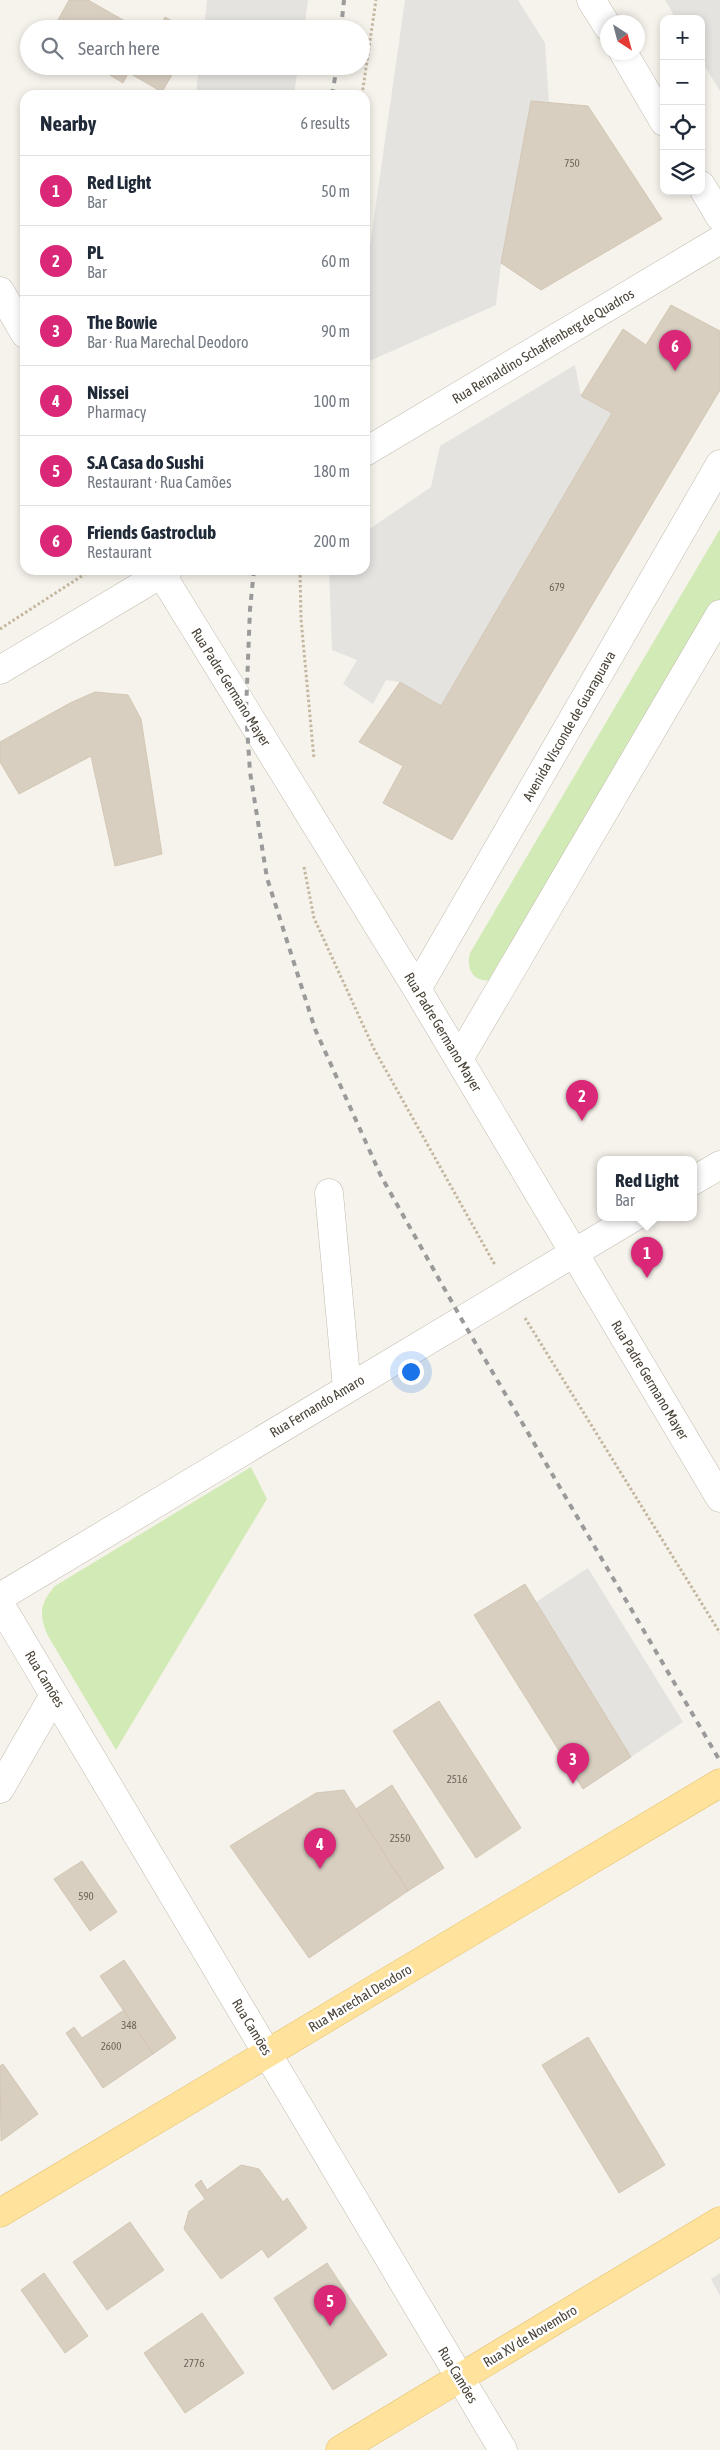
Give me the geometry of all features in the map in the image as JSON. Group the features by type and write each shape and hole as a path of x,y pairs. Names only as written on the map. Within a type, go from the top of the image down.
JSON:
{"main road":[{"name":"Rua Marechal Deodoro","path":"0,2213 720,1783"},
{"name":"Rua XV de Novembro","path":"340,2450 720,2221"}],"street":[{"path":"591,0 600,15"},
{"path":"628,60 660,115"},
{"path":"705,192 720,217"},
{"name":"Rua Reinaldino Schaffenberg de Quadros","path":"370,449 720,240"},
{"path":"0,291 20,325"},
{"name":"Avenida Visconde de Guarapuava","path":"417,989 720,464"},
{"path":"0,670 156,575"},
{"name":"Rua Padre Germano Mayer","path":"165,575 417,989 720,1498"},
{"path":"459,1059 720,614"},
{"path":"697,1179 720,1165"},
{"path":"329,1193 347,1388"},
{"name":"Rua Fernando Amaro","path":"0,1597 627,1221"},
{"name":"Rua Camões","path":"0,1604 503,2450"},
{"path":"0,1789 54,1694"}],"path":[{"path":"370,41 376,0"},
{"path":"363,90 365,75"},
{"path":"0,629 83,575"},
{"path":"300,575 301,619 314,762"},
{"path":"304,870 314,918 374,1049 495,1264"},
{"path":"526,1319 720,1633"}],"green space":[{"path":"720,529 720,601 494,979 482,980 477,978 473,975 469,966 470,953"},
{"path":"251,1467 267,1499 116,1750 48,1636 42,1616 43,1604 55,1586"}],"shaded area":[{"path":"207,0 308,0 305,20 205,20"},
{"path":"405,0 518,0 545,43 549,103 531,101 501,263 496,305 370,361 370,246"},
{"path":"665,0 720,0 720,91 705,67 705,15 674,15"},
{"path":"198,75 297,75 295,90 197,90"},
{"path":"575,365 581,396 612,413 441,706 400,682 386,680 373,704 343,684 357,660 332,650 329,575 370,575 370,529 431,487 440,446"},
{"path":"588,1568 683,1722 631,1757 536,1602"},
{"path":"720,2273 720,2296 711,2279"}],"building":[{"path":"69,0 88,0 123,20 58,20"},
{"path":"110,75 127,75 123,83"},
{"path":"133,75 172,75 163,90 159,90"},
{"path":"531,101 588,106 662,219 541,290 501,263"},
{"path":"671,305 720,331 720,390 452,840 383,803 403,766 359,742 400,682 441,706 612,413 581,396 623,329 646,345"},
{"path":"95,692 128,695 141,719 162,854 115,866 91,756 19,794 0,762 0,742 70,703"},
{"path":"525,1584 631,1757 583,1789 474,1615"},
{"path":"439,1701 521,1828 476,1858 393,1731"},
{"path":"392,1785 444,1868 408,1891 356,1809"},
{"path":"344,1790 408,1891 309,1958 230,1846 316,1793"},
{"path":"82,1861 117,1912 90,1931 54,1879"},
{"path":"124,1960 176,2038 153,2054 100,1976"},
{"path":"124,2010 153,2054 103,2088 66,2033 74,2027 82,2038"},
{"path":"588,2037 665,2165 619,2193 542,2065"},
{"path":"3,2064 38,2114 1,2141 0,2066"},
{"path":"241,2165 259,2169 283,2202 287,2198 307,2228 268,2258 262,2249 221,2279 184,2229 189,2211 205,2199 195,2185 201,2180 207,2190"},
{"path":"130,2222 164,2270 107,2310 73,2262"},
{"path":"327,2263 387,2355 333,2390 274,2298"},
{"path":"44,2273 88,2336 65,2353 21,2290"},
{"path":"202,2313 244,2373 185,2413 144,2353"}],"railway":[{"path":"342,20 344,0"},
{"path":"333,90 335,75"},
{"path":"253,575 250,609 246,711 250,772 267,878 315,1029 381,1176 462,1320 720,1761"}],"place":[{"name":"Friends Gastroclub","path":"675,371"},
{"name":"PL","path":"582,1121"},
{"name":"Red Light","path":"647,1278"},
{"name":"The Bowie","path":"573,1784"},
{"name":"Nissei","path":"320,1869"},
{"name":"S.A Casa do Sushi","path":"330,2326"}]}
